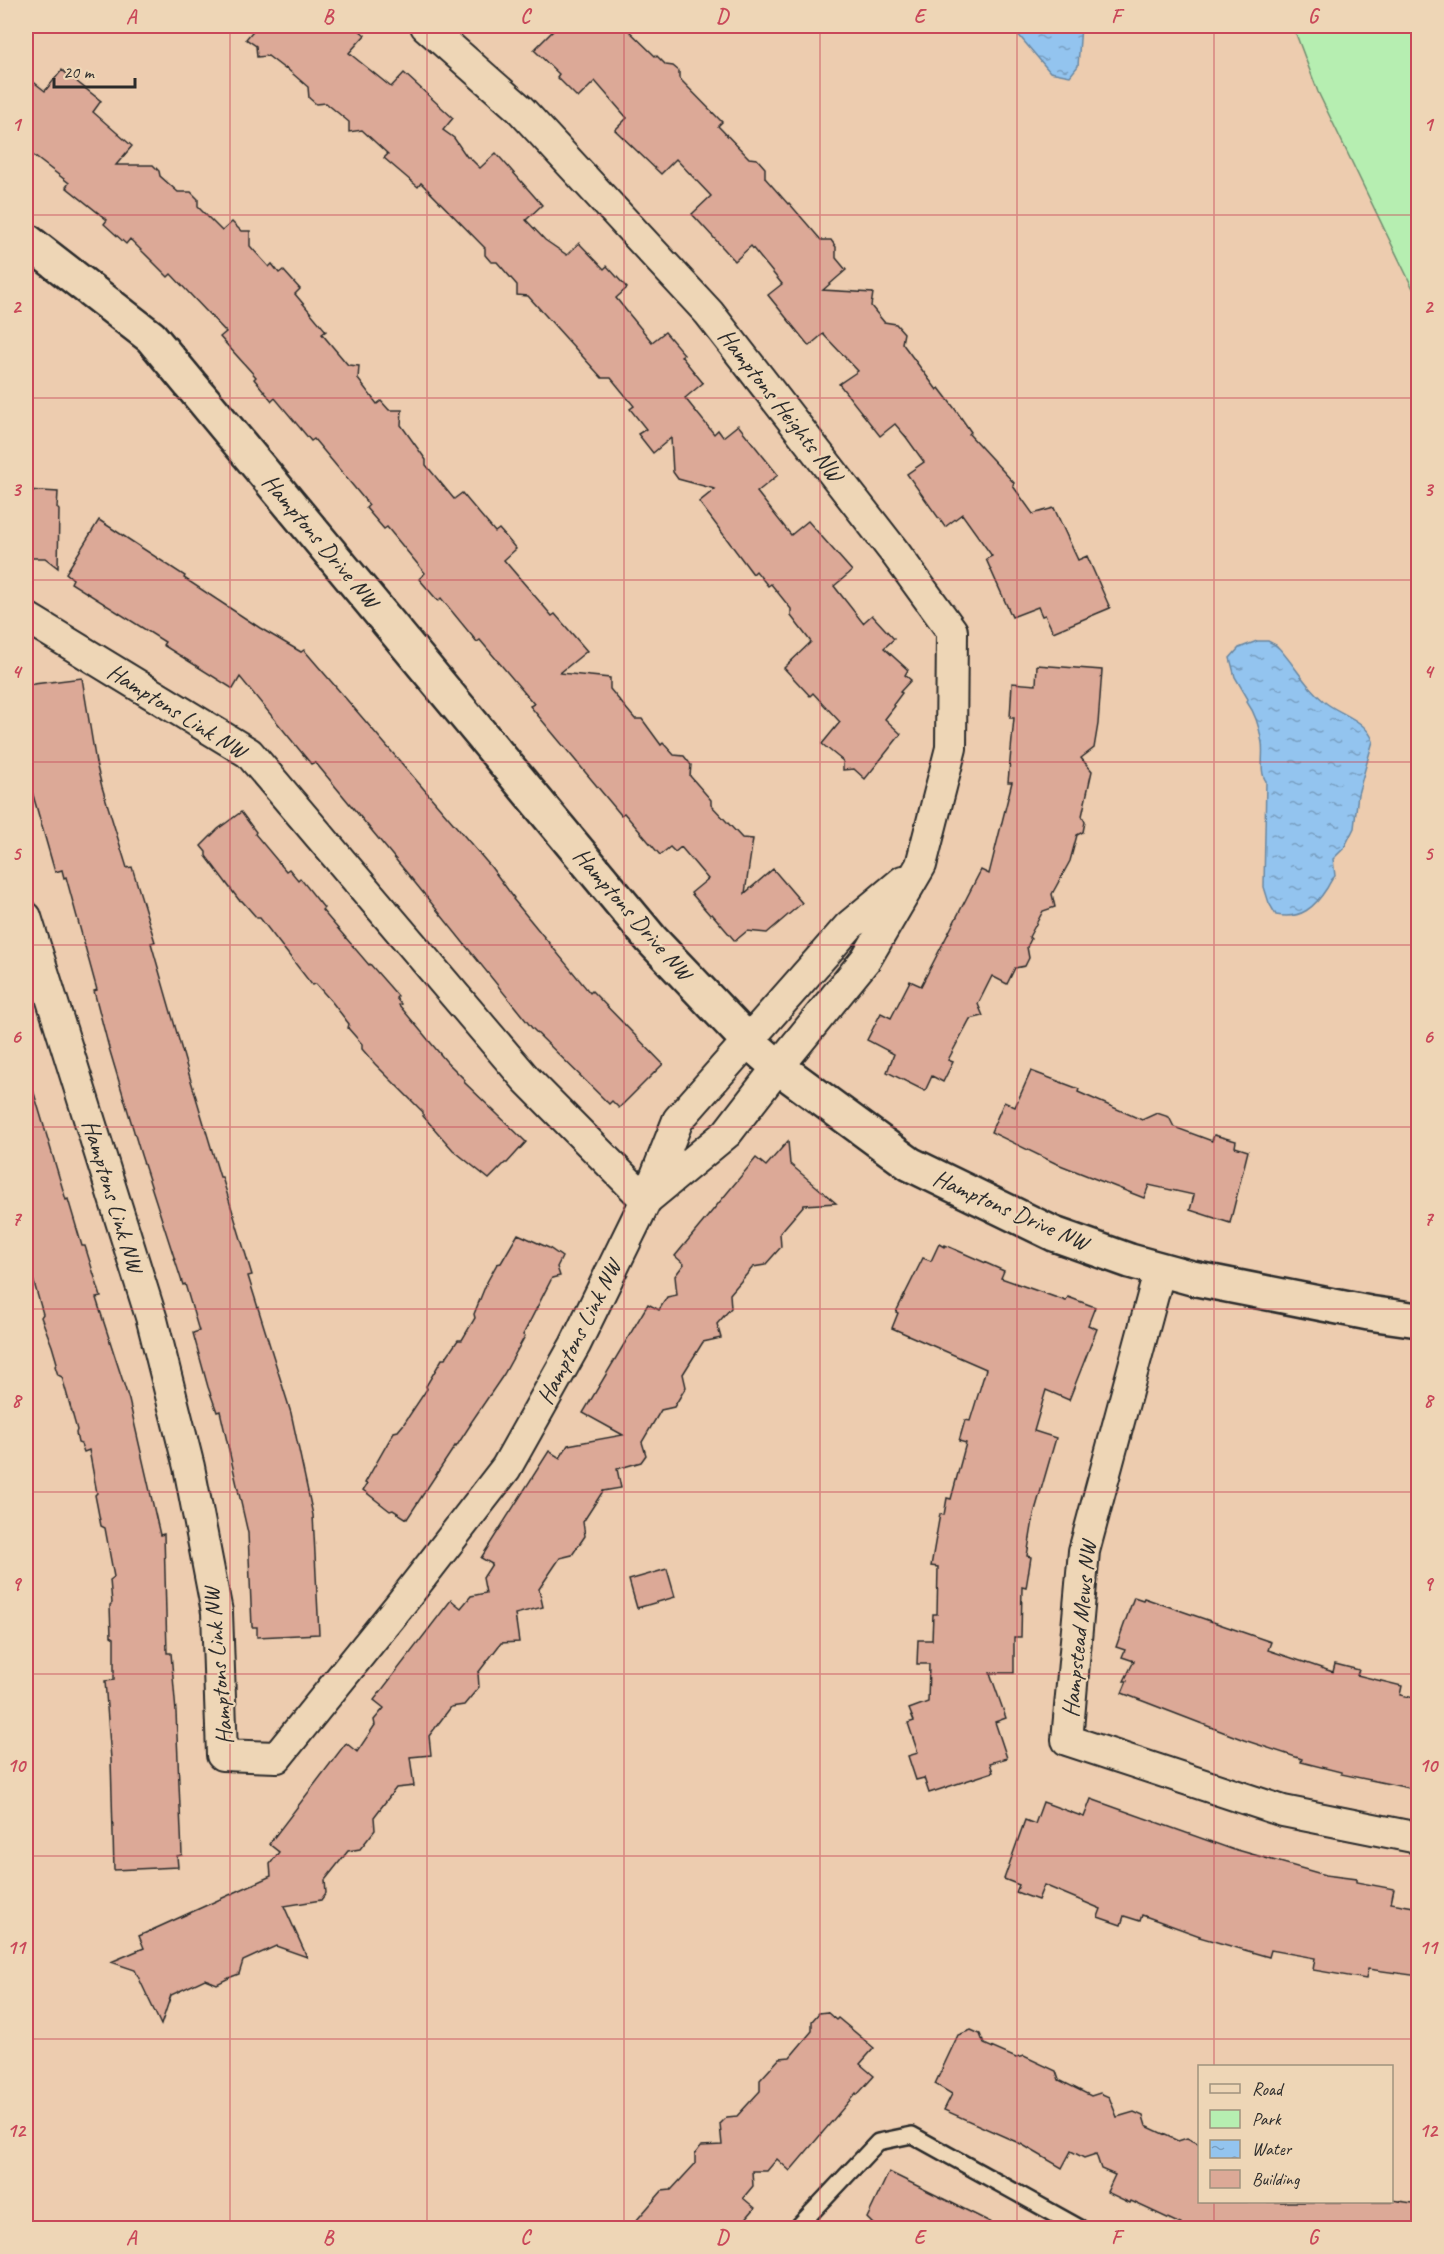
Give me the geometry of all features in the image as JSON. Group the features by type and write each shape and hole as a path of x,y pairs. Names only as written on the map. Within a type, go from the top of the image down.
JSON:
{"street":[{"name":"Hamptons Heights NW","path":"426,26 520,109 709,313 896,554 952,631 951,748 921,865 866,959 778,1067"},
{"name":"Hamptons Drive NW","path":"26,240 151,337 651,939 747,1040 778,1067 910,1164 1054,1234 1192,1278 1370,1313 1419,1320"},
{"name":"Hamptons Link NW","path":"26,617 249,753 526,1079 646,1200"},
{"path":"747,1040 849,926 921,865"},
{"name":"Hamptons Link NW","path":"26,917 152,1320 189,1467 217,1612 222,1755 277,1757 399,1606 506,1468 575,1345 646,1200 678,1120 747,1040"},
{"name":"Hamptons Link NW","path":"646,1200 728,1133 778,1067"},
{"name":"Hampstead Mews NW","path":"1160,1269 1084,1551 1067,1740 1282,1811 1419,1839"}],"lane":[{"path":"797,2229 878,2142 912,2135 1080,2229"}],"green space":[{"path":"1293,26 1418,26 1418,299 1318,92"}],"water":[{"path":"1011,26 1081,26 1078,66 1070,76 1050,72"},
{"path":"1257,641 1268,641 1276,645 1319,697 1359,723 1370,734 1373,741 1358,794 1354,828 1344,848 1333,859 1335,876 1312,906 1293,916 1276,915 1264,887 1266,781 1262,768 1262,743 1255,716 1235,677 1230,658 1239,648"}],"building":[{"path":"257,26 354,26 365,35 349,53 391,87 404,73 453,118 443,130 454,138 467,157 480,168 496,153 542,205 526,220 545,240 567,255 579,243 604,269 607,266 627,288 616,298 652,342 665,332 684,354 681,356 703,383 685,398 714,434 718,430 723,437 738,425 778,475 757,492 791,535 808,521 852,571 834,586 863,623 872,615 894,639 884,648 908,670 905,675 911,680 900,692 902,693 893,705 895,706 885,719 901,734 865,779 854,769 843,770 843,761 822,744 840,722 813,693 810,696 784,668 811,642 791,616 791,609 771,584 768,586 756,571 753,574 699,502 715,489 678,479 673,472 671,438 653,453 638,434 646,429 630,409 634,406 611,378 602,378 528,296 517,295 517,285 497,262 491,262 485,255 485,248 421,183 418,187 384,158 388,154 362,130 349,132 349,122 326,103 316,104 309,98 308,87 286,68 268,56 257,57 256,46 246,39"},
{"path":"558,26 624,26 656,57 679,71 679,78 722,122 718,126 749,158 757,159 765,168 765,178 821,240 831,240 836,247 836,258 846,270 823,290 873,293 871,306 884,322 896,324 904,333 902,343 937,390 939,388 955,409 971,432 969,434 1014,483 1013,486 1033,514 1054,508 1078,560 1087,556 1110,608 1053,632 1045,615 1042,616 1038,607 1012,617 986,559 992,556 962,514 945,527 907,474 924,462 906,437 895,424 880,436 839,384 858,371 823,334 809,346 768,295 782,284 751,246 735,261 692,214 711,196 676,159 661,174 615,130 627,118 595,81 578,98 557,77 559,74 534,50"},
{"path":"62,70 101,101 93,112 132,146 116,165 153,165 159,171 160,176 178,192 191,192 198,199 198,207 222,231 232,222 241,231 250,231 250,246 269,267 272,264 279,273 283,270 300,289 295,294 326,331 322,334 348,365 359,366 358,379 377,404 381,401 389,410 402,410 401,425 426,460 426,465 454,499 462,493 495,532 499,529 507,538 516,549 504,560 552,616 555,614 587,651 560,673 610,678 610,689 635,719 642,719 661,745 663,743 674,755 684,756 691,765 690,776 711,800 711,805 742,838 753,839 745,893 773,869 802,903 767,933 747,931 735,941 712,914 710,915 691,893 708,879 681,847 675,852 670,847 660,855 624,813 621,815 530,706 534,704 480,640 477,642 441,598 438,601 419,579 425,573 387,527 384,529 366,508 369,505 314,439 311,441 275,398 272,401 254,379 256,377 220,337 226,332 171,274 168,277 130,239 126,244 104,224 107,220 66,187 69,183 26,150 26,76 45,91"},
{"path":"26,490 58,492 58,568 45,558 27,558"},
{"path":"99,520 260,628 301,652 304,650 491,867 513,899 590,993 592,991 663,1064 619,1108 612,1101 609,1104 532,1028 315,762 311,764 240,677 233,689 163,645 165,642 71,583 73,579 66,573"},
{"path":"1037,665 1102,670 1094,748 1081,758 1092,771 1082,816 1085,822 1083,832 1077,835 1070,861 1052,894 1055,907 1043,911 1029,937 1031,939 1027,947 1029,958 1025,966 1015,968 1007,984 992,976 978,1004 983,1016 970,1019 948,1060 953,1062 943,1082 932,1076 925,1091 887,1072 894,1054 867,1040 881,1013 891,1018 910,981 921,986 981,870 989,874 1012,782 1008,782 1014,718 1010,718 1012,683 1036,685"},
{"path":"82,678 102,787 127,868 132,867 155,942 151,943 185,1061 252,1275 248,1276 291,1413 313,1515 319,1634 257,1637 257,1627 252,1627 248,1533 220,1411 217,1412 208,1387 193,1333 199,1331 141,1155 109,1048 94,991 97,990 66,877 64,878 62,870 55,872 31,788 26,754 26,685"},
{"path":"241,812 256,832 255,834 286,871 289,869 298,880 300,878 324,908 322,910 398,996 396,998 401,1004 399,1005 465,1080 464,1082 526,1142 489,1179 453,1150 423,1116 423,1112 375,1064 362,1049 362,1044 348,1028 349,1024 332,1002 316,984 312,985 260,918 257,918 239,900 206,856 201,846 218,829"},
{"path":"1031,1071 1079,1089 1078,1092 1142,1120 1157,1113 1169,1117 1174,1127 1212,1141 1214,1135 1236,1141 1235,1147 1248,1151 1230,1223 1190,1210 1194,1195 1149,1185 1144,1198 1055,1163 991,1132 1004,1102 1015,1107"},
{"path":"31,1083 66,1200 68,1199 82,1246 85,1246 101,1297 96,1298 129,1400 160,1535 164,1534 167,1653 171,1653 176,1712 182,1855 177,1856 178,1867 114,1870 111,1759 105,1681 114,1680 110,1580 114,1577 105,1528 101,1526 89,1450 84,1452 81,1444 78,1443 77,1430 62,1377 58,1375 55,1366 57,1363 41,1317 43,1314 29,1265 26,1266 26,1084"},
{"path":"788,1141 790,1164 836,1203 804,1205 780,1233 781,1247 765,1265 753,1267 730,1294 731,1308 717,1324 721,1338 703,1342 683,1374 686,1387 674,1407 661,1410 642,1442 646,1455 641,1462 617,1469 621,1488 603,1491 583,1522 585,1536 572,1555 560,1558 539,1589 543,1607 515,1614 519,1642 501,1643 478,1673 479,1687 464,1705 451,1707 429,1736 431,1755 410,1757 414,1786 396,1788 374,1817 375,1830 360,1849 348,1851 325,1880 326,1893 321,1900 284,1906 307,1957 276,1946 243,1961 239,1974 217,1984 205,1979 171,1995 161,2025 135,1970 111,1962 144,1948 139,1936 271,1876 270,1864 279,1852 269,1844 346,1743 357,1752 375,1725 374,1720 384,1708 374,1700 451,1600 461,1608 471,1596 486,1593 483,1578 492,1564 481,1558 549,1451 560,1458 568,1445 623,1435 583,1413 648,1304 659,1310 667,1297 677,1295 675,1276 684,1264 675,1256 756,1158 766,1166"},
{"path":"518,1234 549,1248 562,1257 557,1267 560,1276 552,1278 504,1374 407,1519 393,1510 390,1511 363,1490 367,1484 365,1483 394,1432 403,1425 427,1389 426,1386 442,1359 445,1359 458,1340 462,1340 475,1318 474,1314 487,1282"},
{"path":"939,1244 1004,1271 1001,1278 1066,1301 1068,1297 1095,1307 1088,1325 1097,1329 1069,1400 1046,1390 1034,1431 1056,1438 1034,1514 1027,1556 1031,1557 1026,1588 1022,1587 1021,1637 1014,1637 1014,1673 990,1673 1006,1718 995,1722 1007,1758 990,1763 993,1772 929,1793 924,1778 916,1780 908,1756 918,1753 908,1723 914,1721 909,1709 928,1702 929,1664 917,1664 918,1640 932,1640 933,1614 937,1614 938,1567 931,1566 940,1514 944,1515 947,1498 951,1499 966,1443 959,1441 965,1420 970,1421 986,1369 892,1328 898,1313 896,1312 923,1258 931,1261"},
{"path":"667,1569 675,1597 637,1608 629,1580"},
{"path":"1134,1597 1143,1600 1144,1598 1271,1642 1268,1650 1333,1672 1335,1664 1359,1670 1357,1675 1402,1686 1400,1695 1419,1699 1419,1790 1341,1774 1341,1772 1301,1762 1302,1759 1244,1740 1122,1693 1127,1681 1124,1681 1134,1661 1122,1657 1125,1650 1116,1647"},
{"path":"1091,1799 1234,1850 1325,1875 1356,1879 1356,1882 1394,1889 1391,1903 1419,1908 1419,1976 1368,1969 1366,1979 1313,1970 1315,1958 1271,1950 1269,1957 1199,1937 1142,1915 1140,1921 1124,1916 1121,1925 1098,1917 1101,1909 1044,1885 1038,1900 1016,1892 1019,1885 1004,1879 1025,1820 1035,1824 1043,1802 1084,1817"},
{"path":"827,2012 836,2020 838,2018 874,2048 860,2064 874,2076 857,2095 856,2093 790,2171 777,2159 767,2171 752,2171 753,2186 743,2198 755,2208 737,2229 629,2229 662,2191 671,2190 695,2164 695,2154 701,2146 722,2145 720,2124 727,2117 737,2116 760,2091 760,2080 780,2058 790,2057 812,2031 812,2021 819,2013"},
{"path":"971,2030 980,2034 984,2044 1016,2058 1024,2056 1056,2071 1059,2080 1091,2096 1100,2093 1109,2097 1117,2117 1134,2112 1143,2116 1146,2126 1178,2141 1187,2138 1198,2143 1198,2203 1393,2203 1393,2200 1419,2204 1419,2229 1191,2229 1107,2192 1115,2175 1101,2169 1096,2154 1084,2158 1071,2151 1062,2168 1021,2144 944,2110 952,2094 935,2084 958,2035"},
{"path":"889,2172 1004,2229 883,2229 867,2218"}]}
